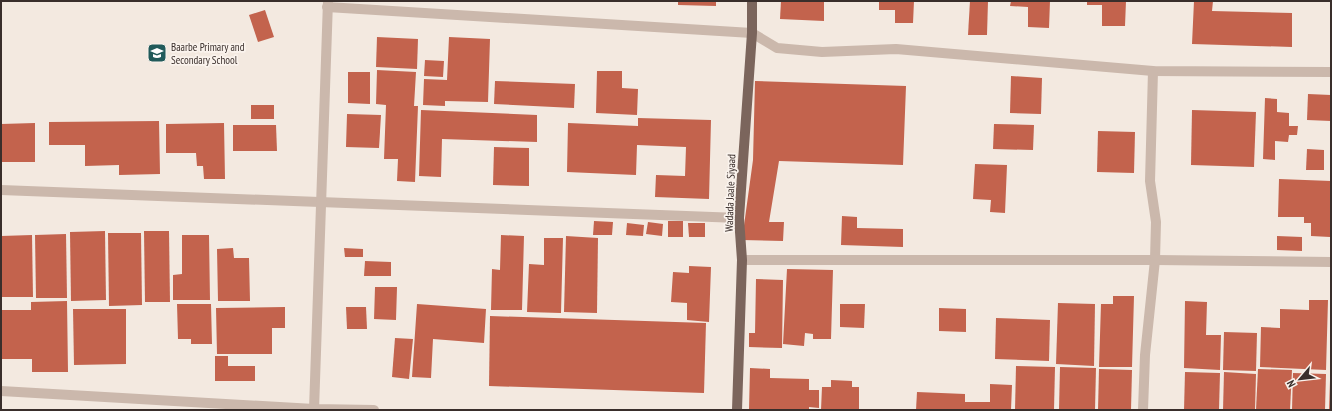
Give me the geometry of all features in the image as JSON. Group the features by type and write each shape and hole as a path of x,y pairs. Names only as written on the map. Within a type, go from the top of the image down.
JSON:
{"main road":[{"name":"Wadada Jaale Siyaad","path":"737,410 742,260 739,218 752,33 752,1"}],"street":[{"path":"314,409 328,4 752,33 777,48 822,52 896,49 1153,71 1331,72"},
{"path":"1143,410 1144,355 1155,260 1156,222 1150,181 1153,71"},
{"path":"1,190 739,218"},
{"path":"742,260 1155,260 1331,262"},
{"path":"1,391 314,409 374,410"}],"building":[{"path":"678,1 716,1 716,6 678,5"},
{"path":"781,1 824,1 824,21 780,19"},
{"path":"879,1 914,1 913,23 895,23 895,10 879,10"},
{"path":"970,1 988,1 987,35 968,35"},
{"path":"1011,1 1050,1 1049,28 1028,27 1028,7 1010,6"},
{"path":"1087,1 1126,1 1125,26 1102,26 1102,5 1087,5"},
{"path":"1194,1 1213,1 1212,11 1292,13 1292,47 1192,44"},
{"path":"265,10 274,37 258,42 249,15"},
{"path":"377,37 418,39 417,69 376,67"},
{"path":"449,37 490,39 488,102 445,101 445,106 423,105 424,79 447,80"},
{"path":"425,60 444,61 443,77 424,76"},
{"path":"377,70 416,72 414,106 418,106 415,182 397,181 398,159 384,159 386,105 376,104"},
{"path":"597,71 622,71 622,88 638,89 637,115 596,113"},
{"path":"348,72 370,72 370,104 348,103"},
{"path":"1011,76 1042,78 1041,114 1010,113"},
{"path":"495,81 575,84 574,108 494,104"},
{"path":"755,81 906,86 903,165 779,161 769,222 784,222 783,241 742,240 753,160"},
{"path":"1308,94 1331,95 1331,121 1307,120"},
{"path":"1265,98 1277,99 1277,112 1289,113 1289,126 1298,126 1297,135 1289,135 1288,142 1275,141 1275,160 1263,159"},
{"path":"251,105 274,105 274,119 251,119"},
{"path":"421,110 537,115 537,142 442,139 441,177 419,176"},
{"path":"1192,110 1256,112 1254,167 1191,165"},
{"path":"347,114 381,115 379,148 346,147"},
{"path":"638,118 711,120 709,199 655,197 656,175 685,176 686,147 637,145 636,175 567,172 568,123 638,126"},
{"path":"159,121 160,174 119,175 119,165 85,166 85,145 49,145 49,122"},
{"path":"35,123 35,162 1,162 1,124"},
{"path":"224,123 225,179 204,179 203,166 197,166 196,153 166,153 166,124"},
{"path":"994,124 1034,125 1033,150 993,149"},
{"path":"233,125 276,125 277,151 233,151"},
{"path":"1098,131 1135,132 1134,173 1097,172"},
{"path":"494,147 529,148 529,186 493,185"},
{"path":"1307,149 1324,150 1324,170 1306,170"},
{"path":"975,164 1007,165 1005,213 990,212 991,200 973,199"},
{"path":"1279,179 1331,181 1330,237 1311,236 1311,223 1304,223 1304,217 1278,217"},
{"path":"842,216 857,217 857,228 903,229 903,247 841,245"},
{"path":"594,221 613,222 612,235 593,235"},
{"path":"668,221 683,221 683,237 668,237"},
{"path":"648,222 663,224 662,236 646,234"},
{"path":"627,223 644,225 643,236 626,235"},
{"path":"688,223 705,223 705,237 689,237"},
{"path":"105,231 106,300 71,301 70,232"},
{"path":"144,231 169,231 170,302 145,302"},
{"path":"108,233 141,233 142,305 109,306"},
{"path":"66,234 67,298 36,298 35,235"},
{"path":"32,235 33,297 1,297 1,236"},
{"path":"182,235 209,235 210,300 173,300 173,275 182,274"},
{"path":"501,235 524,236 522,310 491,310 492,269 500,270"},
{"path":"566,236 598,238 597,313 564,312"},
{"path":"1277,236 1302,237 1302,251 1277,250"},
{"path":"544,238 563,238 561,313 527,312 529,264 544,265"},
{"path":"233,248 234,258 249,258 250,301 218,301 217,249"},
{"path":"344,248 363,249 363,257 345,257"},
{"path":"365,261 391,262 391,276 364,276"},
{"path":"689,266 711,267 709,322 687,320 687,303 671,302 673,272 689,273"},
{"path":"787,269 833,270 831,339 813,339 813,334 805,333 804,346 783,344"},
{"path":"756,279 783,280 782,348 749,347 749,333 755,333"},
{"path":"375,287 397,287 396,320 374,319"},
{"path":"1113,296 1134,296 1132,367 1099,367 1101,304 1113,304"},
{"path":"1309,300 1328,300 1326,370 1260,367 1261,327 1280,328 1280,309 1309,310"},
{"path":"67,301 68,372 32,372 32,359 2,359 1,310 31,310 31,302"},
{"path":"1185,301 1207,302 1206,335 1221,335 1220,370 1184,368"},
{"path":"1058,303 1095,304 1094,366 1056,364"},
{"path":"177,304 211,304 212,344 191,344 191,339 178,339"},
{"path":"417,304 486,309 484,343 433,339 431,378 412,377"},
{"path":"840,304 865,304 864,328 840,327"},
{"path":"285,307 285,328 272,328 272,354 217,354 216,308"},
{"path":"346,307 366,307 367,329 347,329"},
{"path":"939,308 966,309 966,332 939,331"},
{"path":"73,309 126,309 126,364 74,365"},
{"path":"490,316 706,323 704,393 489,386"},
{"path":"996,318 1050,320 1049,361 995,359"},
{"path":"1224,332 1257,333 1256,371 1223,370"},
{"path":"395,338 413,339 409,379 392,377"},
{"path":"215,356 228,356 228,366 255,366 255,381 215,381"},
{"path":"1016,366 1055,367 1054,410 1015,410"},
{"path":"1060,367 1096,368 1095,410 1059,410"},
{"path":"750,368 770,369 770,378 809,379 809,390 819,390 819,408 809,407 809,410 749,410"},
{"path":"1099,369 1132,370 1131,410 1098,410"},
{"path":"1258,369 1292,370 1290,410 1256,410"},
{"path":"1185,372 1220,373 1219,410 1184,410"},
{"path":"1224,372 1256,374 1255,410 1223,410"},
{"path":"1293,373 1326,374 1325,410 1292,410"},
{"path":"831,380 852,381 852,387 859,387 859,410 821,410 822,387 831,387"},
{"path":"1330,381 1331,410 1329,410"},
{"path":"990,384 1012,385 1011,410 965,410 965,402 990,402"},
{"path":"917,392 965,394 965,410 916,410"}],"place":[{"name":"Baarbe Primary and Secondary School","path":"157,53"}]}
